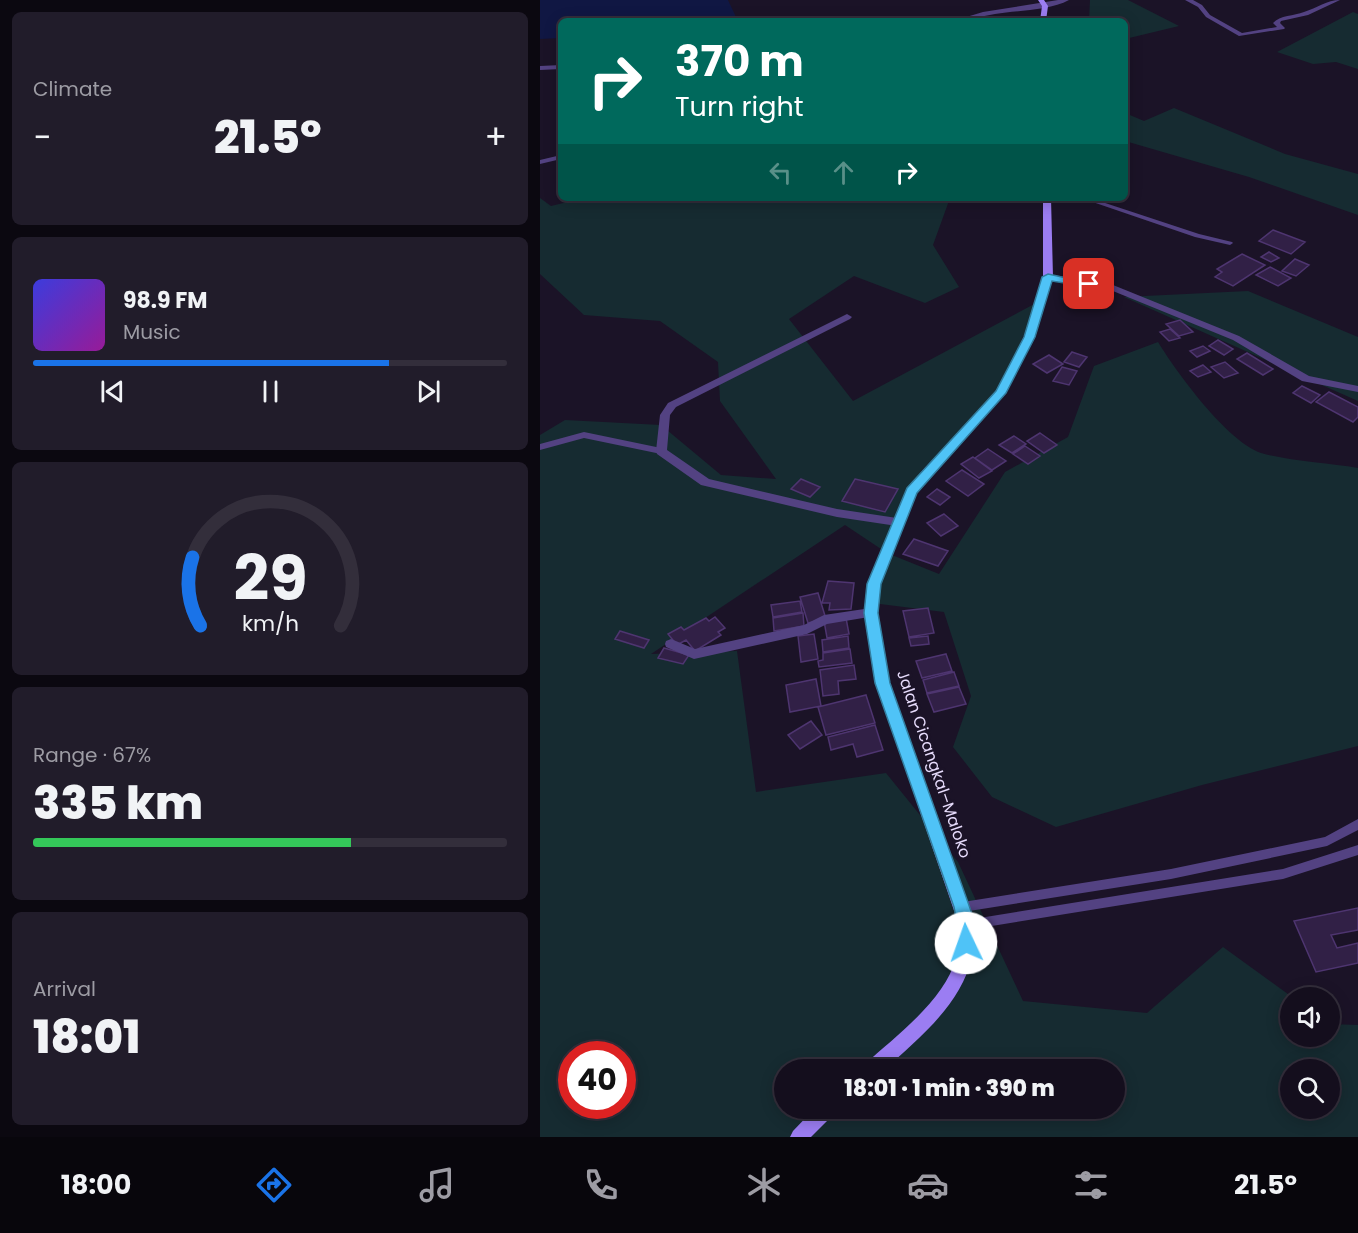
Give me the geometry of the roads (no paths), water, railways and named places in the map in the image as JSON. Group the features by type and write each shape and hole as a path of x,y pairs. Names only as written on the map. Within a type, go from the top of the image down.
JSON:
{"street":[{"path":"964,18 974,14 1066,0"},
{"path":"1188,0 1200,6 1208,16 1241,35 1282,28 1276,23 1278,20 1306,14 1337,0"},
{"path":"540,68 558,67"},
{"path":"540,162 558,158"},
{"name":"Jalan Cicangkal–Maloko","path":"883,1059 918,1027 949,993 964,960 967,925 963,907 883,683 871,613 874,584 897,522 912,491 929,469 975,423 1000,393 1030,337 1048,277 1047,201"},
{"path":"1048,277 1110,287 1236,338 1306,379 1358,389"},
{"path":"847,317 672,405 665,415 661,451 705,482 837,513 897,522"},
{"path":"671,644 694,654 807,629 824,620 871,613"},
{"path":"799,1137 817,1119"}],"lane":[{"path":"1093,201 1197,236 1230,243"},
{"path":"540,447 584,435 661,451"},
{"path":"963,907 1193,869 1327,841 1358,824"},
{"path":"967,925 1283,874 1358,850"}]}
